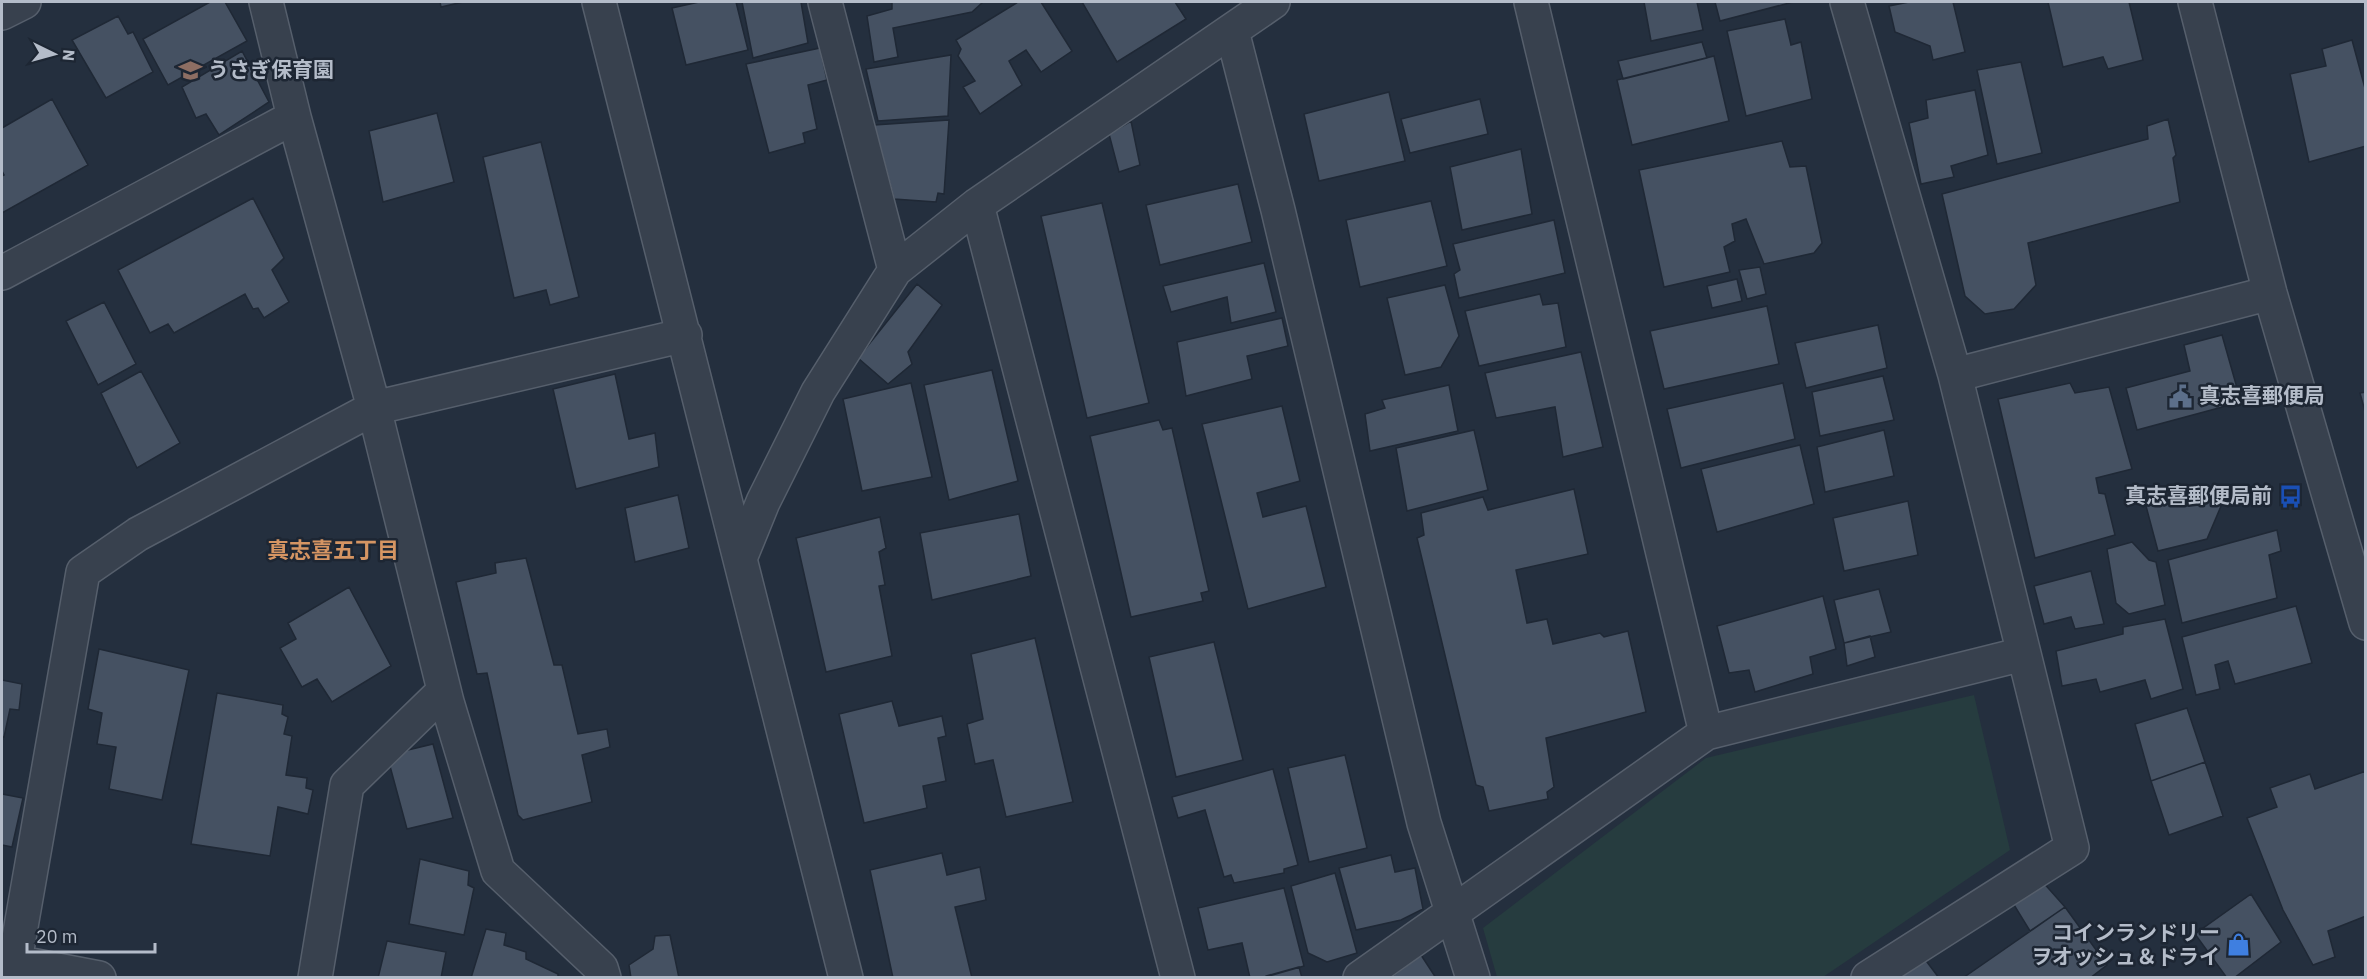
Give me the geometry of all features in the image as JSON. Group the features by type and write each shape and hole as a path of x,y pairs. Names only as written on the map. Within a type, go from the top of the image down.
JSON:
{"street":[{"path":"2,13 24,2"},
{"path":"266,2 294,117 374,408 444,691 498,871 601,968 604,978"},
{"path":"599,2 741,555 846,978"},
{"path":"825,2 895,270"},
{"path":"741,555 763,502 818,392 895,270 977,205 1273,2"},
{"path":"1531,2 1706,733"},
{"path":"1847,2 1955,375 2072,848 1868,978"},
{"path":"2195,2 2270,293 2366,623"},
{"path":"1232,31 1281,222 1424,823 1473,978"},
{"path":"2,273 294,117"},
{"path":"977,205 1178,978"},
{"path":"1955,375 2270,293"},
{"path":"99,978 14,970 83,572 138,534 374,408 685,335"},
{"path":"1360,978 1706,733 2024,654"},
{"path":"315,978 347,785 444,691"}],"green space":[{"path":"1974,695 2010,850 1823,977 1497,977 1483,928 1706,758"}],"building":[{"path":"210,2 225,2 247,41 168,85 143,39"},
{"path":"440,2 463,2 441,7"},
{"path":"699,2 736,2 748,50 686,65 672,8"},
{"path":"742,2 801,2 808,43 753,58"},
{"path":"892,2 983,2 972,12 893,28 898,57 874,62 867,16 892,9"},
{"path":"1018,2 1041,2 1072,51 1041,72 1026,50 1009,61 1022,85 980,114 963,87 975,81 958,56 961,49 956,40"},
{"path":"1082,2 1175,2 1186,19 1117,62"},
{"path":"1644,2 1697,2 1703,30 1651,41"},
{"path":"1715,2 1793,2 1720,21"},
{"path":"1909,2 1953,2 1965,52 1933,60 1930,46 1895,32 1889,6"},
{"path":"2048,2 2129,2 2143,60 2108,69 2103,57 2063,67"},
{"path":"118,16 128,34 133,32 153,72 106,98 72,40"},
{"path":"1785,19 1791,45 1801,42 1812,99 1746,116 1727,31"},
{"path":"2352,40 2366,92 2366,146 2309,162 2290,74 2326,66 2322,49"},
{"path":"1702,42 1707,58 1623,79 1618,61"},
{"path":"820,48 827,80 808,85 817,129 803,133 805,143 769,153 746,64"},
{"path":"242,51 269,102 219,135 206,114 196,118 182,87"},
{"path":"951,55 948,116 878,121 866,69"},
{"path":"1714,56 1729,121 1632,145 1617,80"},
{"path":"2021,62 2042,153 1997,164 1977,70"},
{"path":"1975,90 1988,155 1951,166 1954,177 1921,184 1909,123 1928,118 1926,100"},
{"path":"1389,92 1405,161 1319,181 1304,114"},
{"path":"52,99 88,165 2,213 2,176 4,175 2,171 2,128"},
{"path":"1480,99 1488,134 1410,153 1401,119"},
{"path":"437,113 454,182 383,202 369,131"},
{"path":"2168,119 2176,155 2173,158 2180,202 2028,243 2036,285 2014,309 1985,314 1965,296 1942,194 2148,139 2147,126"},
{"path":"949,120 944,194 938,193 936,202 894,199 874,125"},
{"path":"1131,121 1140,165 1119,172 1109,134"},
{"path":"1782,141 1790,167 1806,166 1822,243 1814,253 1764,264 1746,219 1732,224 1735,241 1724,247 1730,272 1664,287 1639,170"},
{"path":"541,142 579,297 550,305 546,290 514,298 483,157"},
{"path":"1521,149 1532,214 1462,230 1450,167"},
{"path":"1238,184 1252,242 1160,265 1146,205"},
{"path":"253,198 284,258 272,270 289,302 264,318 258,308 253,309 245,294 174,333 168,324 150,333 118,270"},
{"path":"1431,201 1447,266 1360,287 1346,220"},
{"path":"1102,203 1149,403 1087,418 1041,216"},
{"path":"1554,220 1565,273 1459,298 1454,274 1460,270 1453,244"},
{"path":"1264,263 1276,312 1231,323 1227,297 1171,312 1163,286"},
{"path":"1760,267 1766,294 1747,299 1739,270"},
{"path":"1737,279 1742,301 1712,308 1707,286"},
{"path":"917,284 942,305 908,352 912,364 888,384 858,358"},
{"path":"1445,285 1459,336 1441,367 1405,375 1387,298"},
{"path":"1540,294 1543,305 1558,303 1566,347 1479,366 1465,311"},
{"path":"104,302 136,364 98,385 66,321"},
{"path":"1767,306 1779,364 1664,389 1650,331"},
{"path":"1282,318 1288,346 1247,356 1252,379 1186,396 1177,342"},
{"path":"1878,325 1887,368 1806,388 1795,343"},
{"path":"2222,335 2241,402 2137,430 2126,388 2190,371 2184,345"},
{"path":"1581,352 1603,447 1563,457 1555,407 1496,418 1485,373"},
{"path":"992,370 1018,481 949,500 924,385"},
{"path":"141,371 180,443 137,468 101,393"},
{"path":"615,374 629,439 655,433 659,467 576,489 553,389"},
{"path":"1883,376 1894,420 1820,436 1812,392"},
{"path":"911,383 932,477 862,491 843,399"},
{"path":"1783,383 1795,439 1681,468 1667,409"},
{"path":"2070,383 2075,393 2109,387 2132,469 2096,478 2099,493 2105,494 2115,535 2035,558 1998,399"},
{"path":"1449,385 1458,431 1370,451 1365,414 1385,408 1382,400"},
{"path":"2366,392 2366,415 2360,393"},
{"path":"1282,406 1300,481 1257,493 1263,517 1306,506 1326,587 1248,609 1202,424"},
{"path":"1159,420 1163,430 1172,428 1209,591 1201,593 1203,601 1131,617 1090,436"},
{"path":"1474,430 1488,490 1407,511 1396,448"},
{"path":"1884,430 1894,476 1825,492 1817,447"},
{"path":"1800,445 1814,504 1717,532 1701,469"},
{"path":"2230,485 2207,539 2158,551 2146,506"},
{"path":"1574,489 1588,554 1516,570 1527,623 1547,619 1553,644 1600,633 1604,637 1628,631 1646,712 1546,738 1554,787 1547,792 1548,799 1489,811 1483,787 1476,785 1417,538 1424,535 1421,513 1483,497 1488,510"},
{"path":"678,495 689,548 635,562 625,508"},
{"path":"1908,501 1918,555 1844,571 1833,518"},
{"path":"1019,514 1031,576 932,600 920,533"},
{"path":"880,517 886,548 879,552 885,585 879,586 892,656 826,672 796,538"},
{"path":"2277,530 2281,551 2269,555 2277,598 2182,623 2168,560"},
{"path":"2132,542 2149,560 2156,562 2165,605 2129,614 2116,603 2107,549"},
{"path":"526,558 554,665 562,665 578,734 607,729 610,747 582,755 592,802 523,820 518,815 487,673 477,674 456,582 496,573 495,563"},
{"path":"2091,571 2104,624 2075,629 2071,617 2044,624 2034,586"},
{"path":"349,587 391,666 332,702 317,679 302,687 280,648 296,639 288,623"},
{"path":"1879,589 1891,632 1844,643 1834,600"},
{"path":"1823,596 1836,649 1810,657 1813,674 1755,692 1749,670 1729,673 1717,626"},
{"path":"2296,606 2312,663 2235,684 2228,661 2215,665 2220,689 2196,695 2182,637"},
{"path":"2165,619 2183,689 2151,699 2145,680 2100,692 2096,679 2062,686 2056,651 2123,634 2123,627"},
{"path":"1870,636 1875,657 1847,666 1844,643"},
{"path":"1035,638 1073,802 1006,817 993,760 975,764 967,724 983,719 971,654"},
{"path":"1214,642 1243,760 1176,777 1149,657"},
{"path":"99,649 189,670 162,800 109,789 116,747 97,744 102,713 88,709"},
{"path":"2,680 22,684 19,710 10,709 4,737 2,737"},
{"path":"217,693 283,705 282,714 288,717 284,734 292,736 286,775 307,778 306,788 313,790 308,814 278,807 270,856 191,844"},
{"path":"892,701 899,726 942,716 946,736 938,738 946,781 923,786 927,808 864,823 839,714"},
{"path":"2187,708 2205,762 2151,781 2135,724"},
{"path":"433,744 453,818 407,829 387,755"},
{"path":"1345,755 1367,848 1309,862 1288,768"},
{"path":"2205,762 2223,816 2169,835 2151,781"},
{"path":"1273,769 1298,865 1284,869 1284,873 1234,883 1231,875 1224,877 1205,810 1178,818 1172,797"},
{"path":"2366,771 2366,916 2328,931 2335,957 2313,965 2283,910 2247,818 2277,807 2270,788 2310,774 2315,789"},
{"path":"2,794 23,798 12,847 2,845"},
{"path":"942,853 947,875 980,867 986,900 955,907 972,978 893,978 870,870"},
{"path":"1391,855 1395,872 1415,868 1423,909 1401,920 1356,930 1339,868"},
{"path":"420,859 469,871 468,885 474,888 464,935 409,924"},
{"path":"1335,873 1357,953 1327,962 1308,953 1291,886"},
{"path":"2041,880 2065,907 2030,931 2011,900"},
{"path":"1284,888 1304,966 1262,978 1250,978 1242,943 1208,950 1198,908"},
{"path":"2251,894 2281,942 2234,978 2227,978 2195,934"},
{"path":"2065,907 2107,965 2090,978 1963,978"},
{"path":"486,929 506,933 504,945 526,952 526,959 558,974 558,978 471,978"},
{"path":"670,935 679,978 631,978 629,965 653,949 655,936"},
{"path":"387,941 446,952 441,978 378,978"},
{"path":"1421,955 1436,978 1390,978"},
{"path":"1924,958 1939,978 1896,978"},
{"path":"1299,967 1302,978 1266,978 1266,976"}],"place":[{"name":"うさぎ保育園","path":"190,70"},
{"name":"真志喜郵便局","path":"2181,396"},
{"name":"真志喜郵便局前","path":"2290,496"},
{"name":"コインランドリー ヲオッシュ＆ドライ","path":"2238,945"}],"district":[{"name":"真志喜五丁目","path":"333,550"}]}
